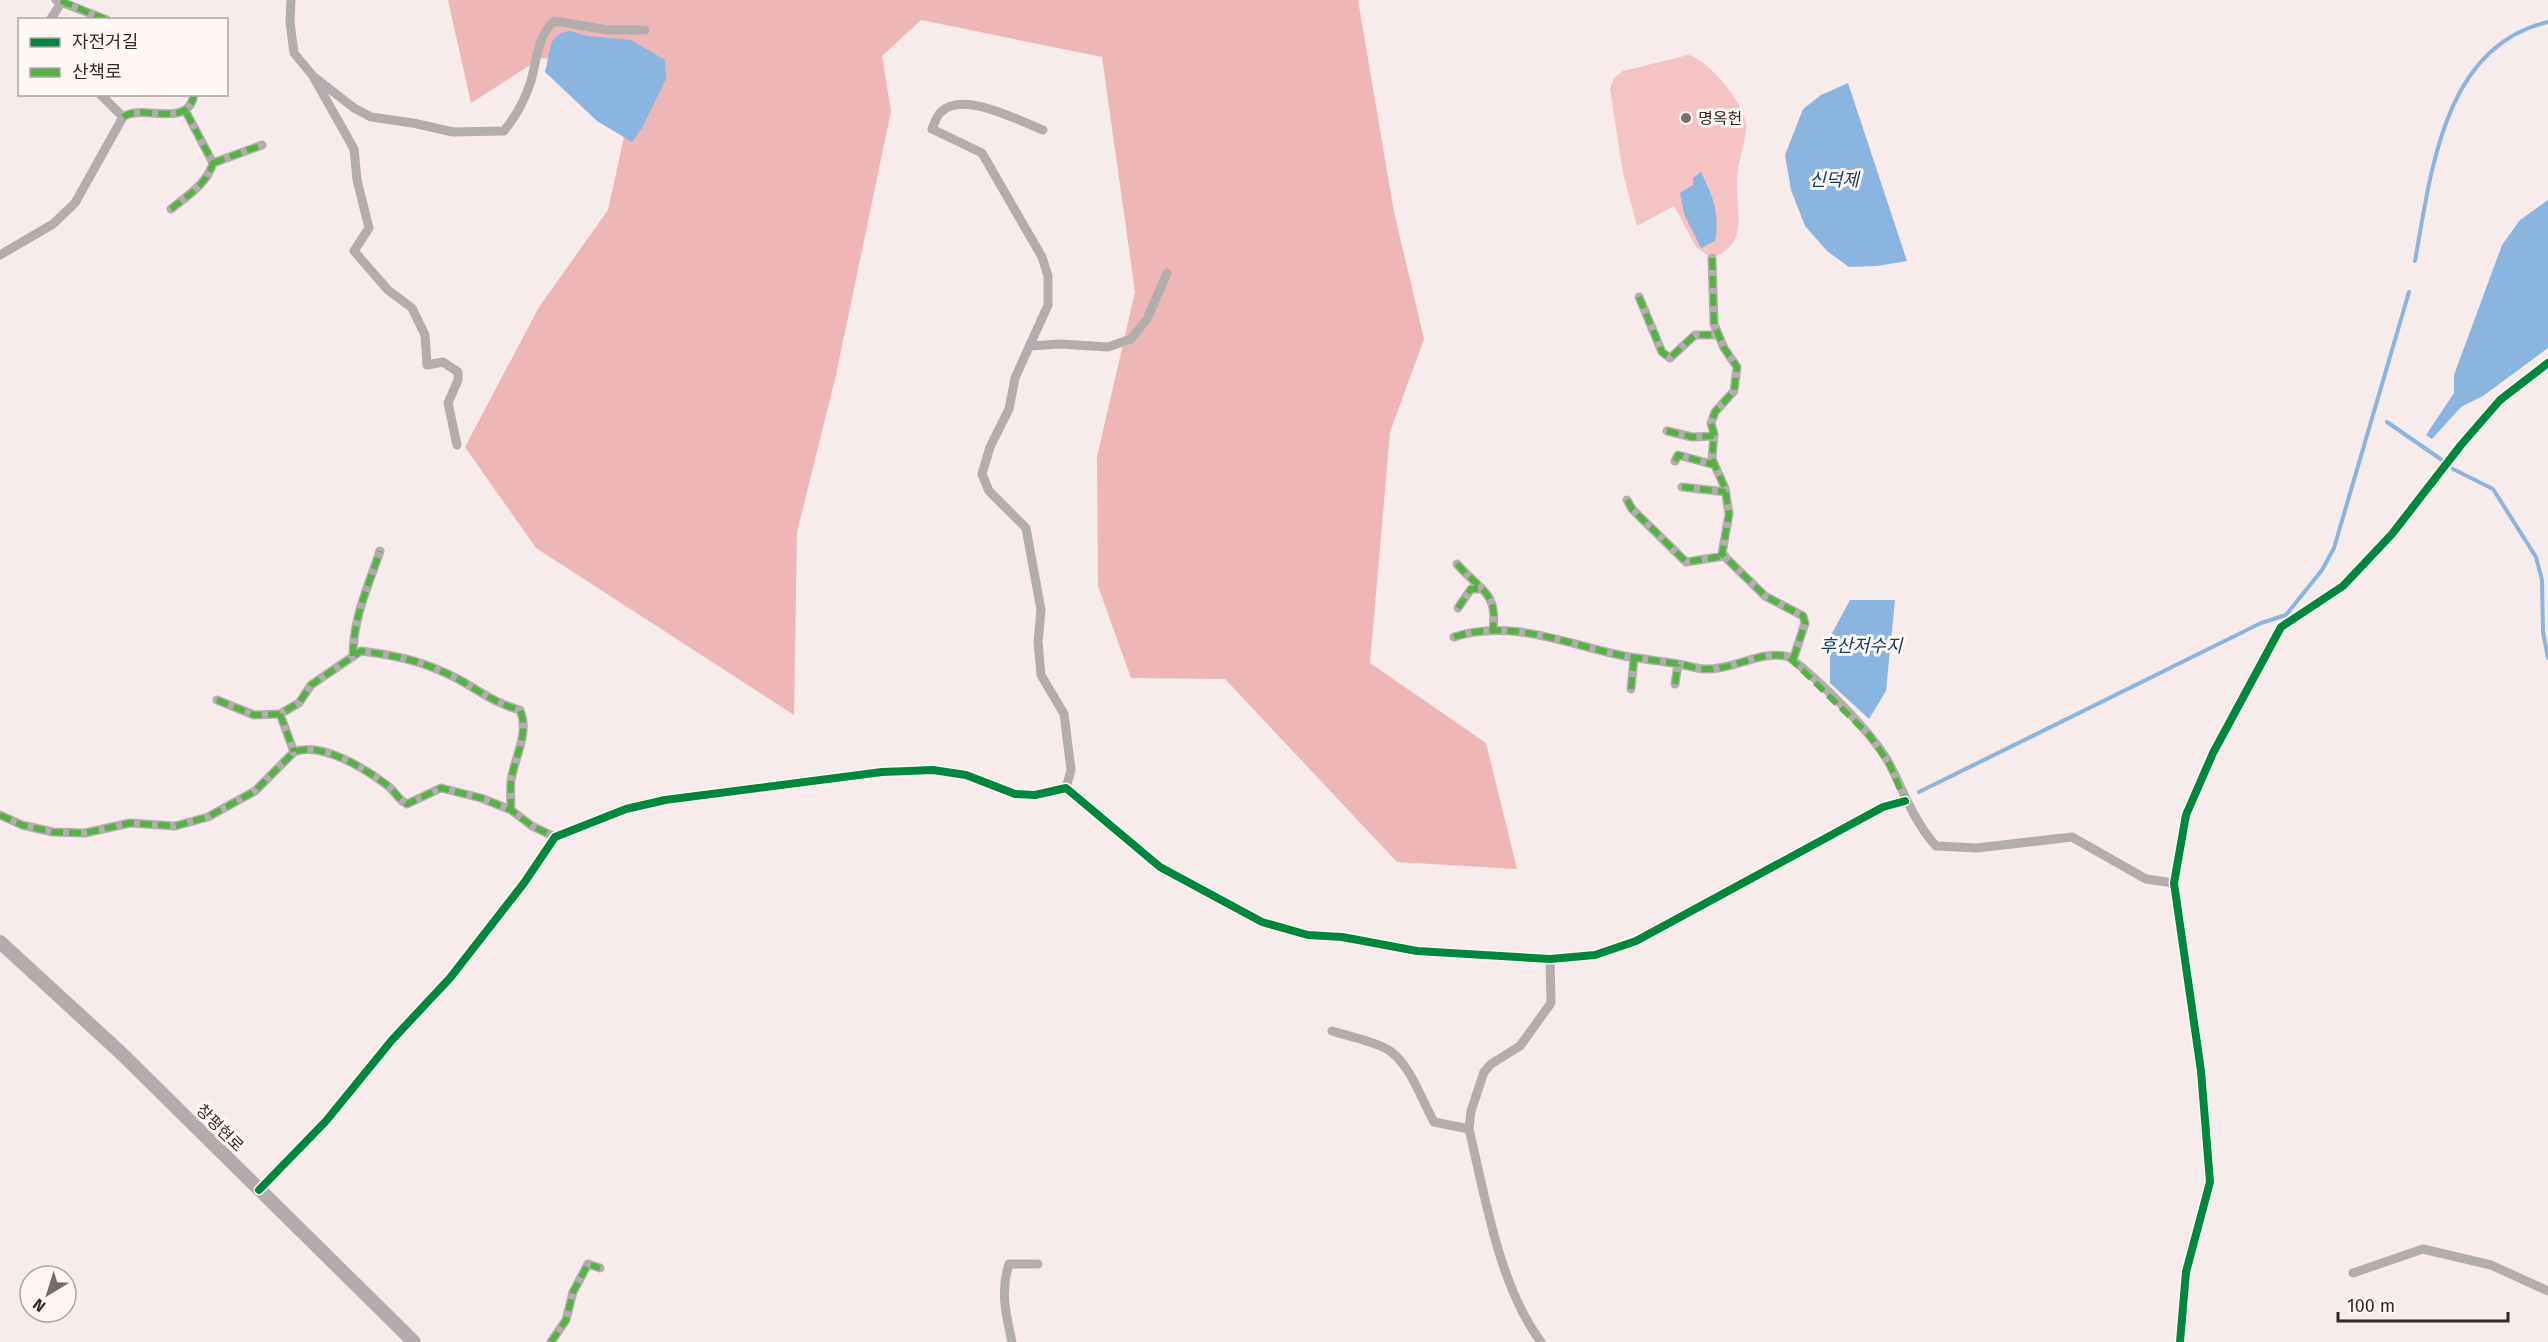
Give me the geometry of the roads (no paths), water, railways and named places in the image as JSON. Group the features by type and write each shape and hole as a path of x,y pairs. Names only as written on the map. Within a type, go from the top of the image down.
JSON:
{"main road":[{"name":"창평현로","path":"0,942 121,1053 414,1342"}],"street":[{"path":"51,18 60,0 102,18"},
{"path":"291,0 290,22 294,52 313,76 354,149 357,180 369,228 354,250 388,290 412,308 425,335 428,365 443,362 458,372 458,380 448,403 457,445"},
{"path":"313,76 354,108 371,117 453,132 504,131 519,112 531,82 543,32 554,21 608,30 645,30"},
{"path":"102,96 123,117"},
{"path":"0,255 53,224 75,203 123,117 130,113 167,114 185,110 193,96"},
{"path":"1043,130 980,106 957,104 940,112 932,129 982,153 1042,256 1048,276 1048,304 1015,378 1009,409 990,447 982,474 989,491 1026,528 1041,610 1038,642 1041,675 1064,714 1071,770 1066,788"},
{"path":"171,209 194,191 210,172 213,163 185,110"},
{"path":"213,163 262,145"},
{"path":"1712,258 1714,324 1737,366 1734,391 1715,412 1711,423 1714,436 1712,459 1726,492 1729,514 1722,554 1766,596 1803,615 1805,623 1793,660"},
{"path":"1030,346 1060,344 1108,347 1131,339 1147,319 1167,273"},
{"path":"1639,297 1662,352 1670,358 1695,335 1718,335"},
{"path":"2180,1342 2186,1272 2210,1182 2201,1071 2174,883 2186,815 2213,753 2281,627 2343,586 2392,534 2461,445 2500,400 2548,363"},
{"path":"1667,431 1692,437 1714,436"},
{"path":"1675,461 1678,455 1715,465"},
{"path":"1683,487 1726,492"},
{"path":"1628,500 1639,516 1686,562 1725,556"},
{"path":"353,656 353,632 357,612 380,551"},
{"path":"1457,564 1491,596 1495,614 1494,629"},
{"path":"1458,608 1470,589 1482,589"},
{"path":"1454,637 1471,631 1494,629 1538,634 1634,658 1705,669 1741,664 1775,653 1793,660 1870,736 1890,765 1905,801 1926,835 1936,846 1977,848 2072,837 2146,879 2174,883"},
{"path":"217,700 254,714 280,714 299,703 312,685 361,651 406,657 459,680 497,703 520,710 523,718 522,736 511,780 511,810"},
{"path":"1631,689 1634,658"},
{"path":"1674,684 1678,664"},
{"path":"280,714 294,752"},
{"path":"0,815 22,825 53,832 85,832 130,823 175,826 208,817 255,791 294,752 302,748 326,751 344,759 390,787 397,800 407,804 441,788 481,798 511,810 532,826 555,837"},
{"path":"259,1190 327,1121 392,1040 450,978 524,883 555,837 626,809 665,800 882,772 944,771 966,775 1015,794 1035,795 1066,788"},
{"path":"1066,788 1160,867 1262,922 1308,935 1352,939 1417,951 1550,959 1595,956 1636,941 1884,807 1905,801"},
{"path":"1541,1342 1526,1323 1494,1238 1469,1129 1471,1111 1485,1072 1491,1064 1520,1046 1551,1003 1550,959"},
{"path":"1332,1031 1389,1050 1409,1070 1417,1093 1434,1122 1469,1129"},
{"path":"2353,1273 2423,1250 2491,1265 2548,1291"},
{"path":"551,1342 566,1320 573,1292 588,1264 600,1269"},
{"path":"1012,1342 1002,1294 1009,1264 1038,1264"}],"water":[{"path":"570,31 587,36 631,40 665,60 666,79 642,128 632,142 597,121 545,72 553,40 562,33"},
{"name":"신덕제","path":"1848,83 1907,261 1877,266 1849,267 1827,251 1805,226 1791,190 1785,155 1803,109 1821,95"},
{"path":"1701,172 1712,197 1717,222 1715,241 1701,248 1684,214 1680,193 1693,185 1693,178"},
{"path":"2548,200 2548,348 2483,396 2461,407 2432,439 2426,435 2454,393 2454,375 2502,245 2520,220"},
{"name":"후산저수지","path":"1850,600 1895,600 1886,691 1869,719 1830,683 1830,637"}],"waterway":[{"path":"2415,261 2436,153 2448,118 2464,85 2485,57 2513,36 2548,22"},
{"path":"1919,792 2261,623 2286,615 2322,570 2334,548 2409,292"},
{"path":"2387,422 2442,460"},
{"path":"2453,469 2493,489 2536,557 2542,580 2543,632 2548,658"}],"place":[{"name":"명옥헌","path":"1686,118"}]}
